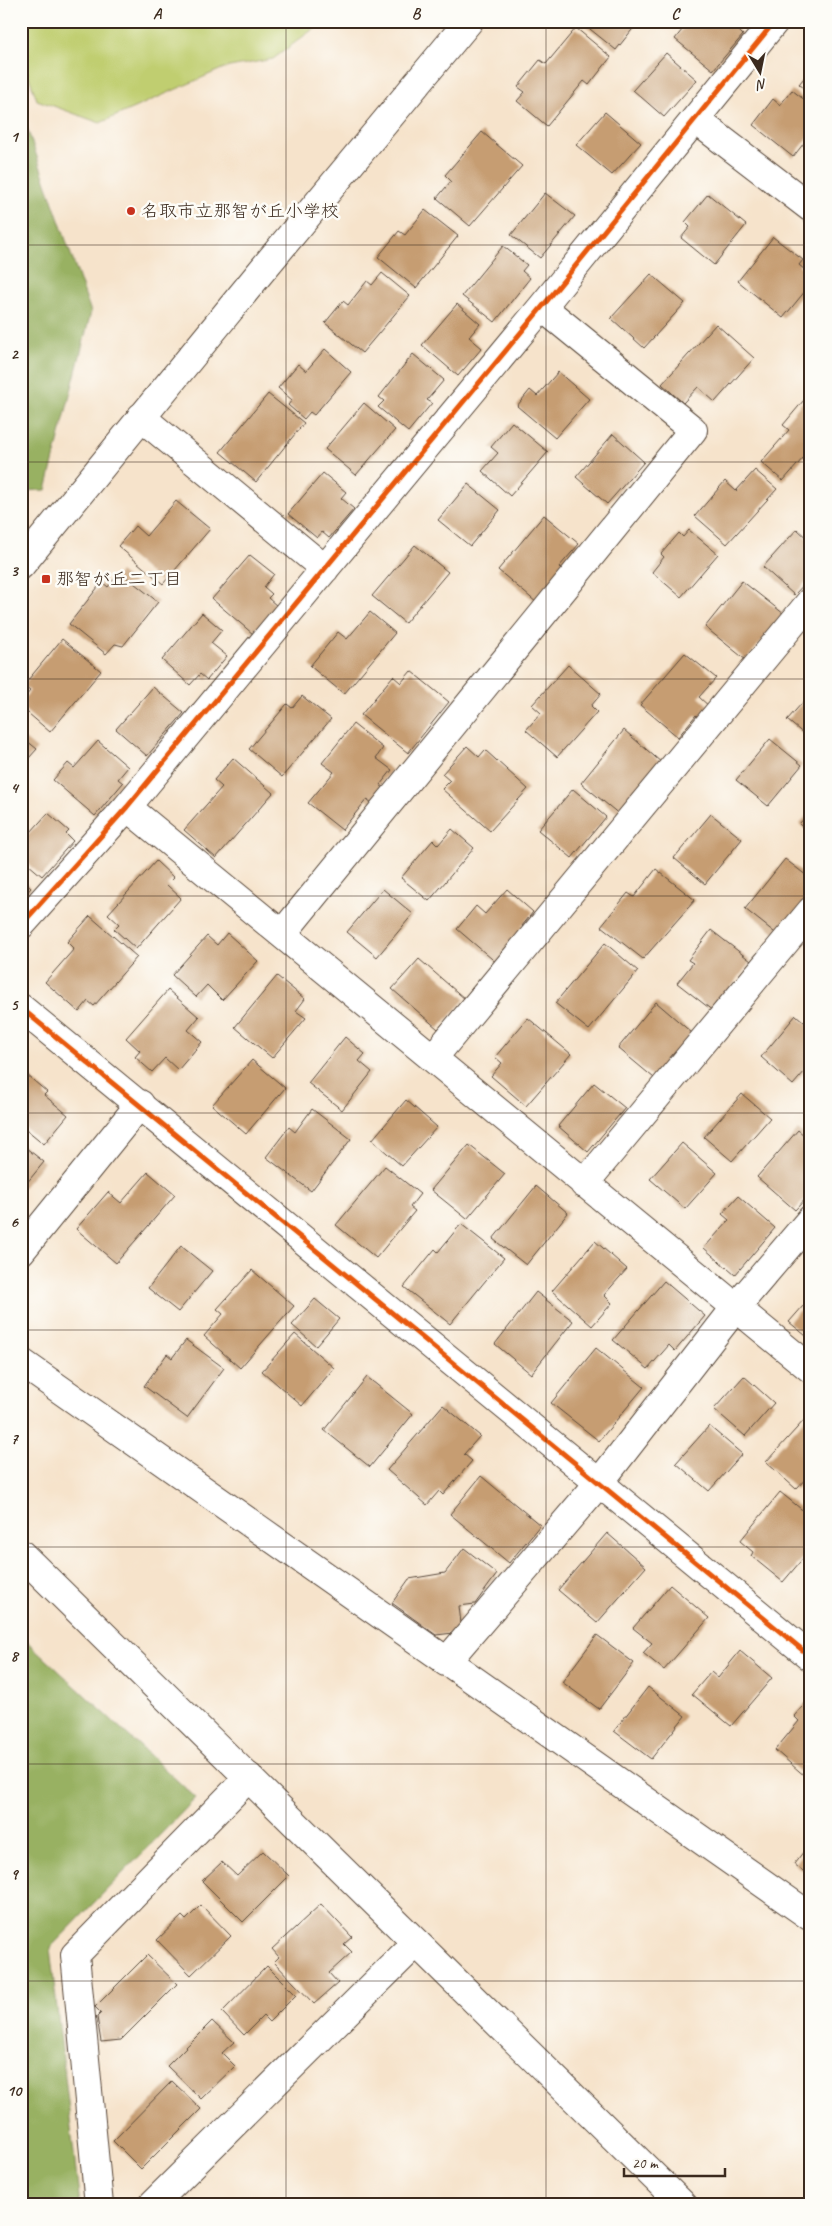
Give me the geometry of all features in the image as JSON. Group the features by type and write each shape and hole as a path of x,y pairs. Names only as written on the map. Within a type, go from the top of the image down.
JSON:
{"street":[{"path":"21,566 141,417 469,21"},
{"path":"21,925 127,807 325,570 696,120 775,21"},
{"path":"696,120 811,208"},
{"path":"282,934 693,430 542,307"},
{"path":"141,417 325,570"},
{"path":"433,1058 811,601"},
{"path":"127,807 811,1369"},
{"path":"584,1184 811,911"},
{"path":"21,1008 811,1657"},
{"path":"21,1251 140,1104"},
{"path":"446,1662 599,1483 736,1307 811,1219"},
{"path":"21,1362 811,1917"},
{"path":"21,1554 118,1652 249,1777 683,2205"},
{"path":"99,2205 75,1955 249,1777"},
{"path":"152,2205 416,1943"}],"green space":[{"path":"21,21 324,21 273,59 224,68 100,123 37,100 21,54"},
{"path":"21,111 91,312 46,490 21,491"},
{"path":"21,1636 196,1798 50,1948 80,2205 21,2205"}],"building":[{"path":"580,21 639,21 616,50"},
{"path":"689,21 729,21 743,35 713,70 675,39"},
{"path":"576,28 611,57 589,85 584,81 547,126 517,101 525,92 518,87 540,60 546,64"},
{"path":"666,53 697,80 664,117 633,90"},
{"path":"811,60 811,94 799,84 809,72 804,68"},
{"path":"792,90 811,105 811,134 793,157 753,125 773,99 780,105"},
{"path":"605,112 641,143 612,175 576,145"},
{"path":"482,132 522,166 470,226 437,198 451,181 445,175"},
{"path":"545,193 575,216 540,258 511,235"},
{"path":"708,194 746,225 714,265 681,238 690,227 685,222"},
{"path":"425,210 458,236 416,288 378,257 399,231 405,235"},
{"path":"773,237 803,260 799,265 811,275 811,284 783,318 738,281"},
{"path":"503,246 527,265 522,271 530,278 495,322 462,296"},
{"path":"382,273 410,296 362,353 325,323 343,301 348,305 367,281 372,285"},
{"path":"651,274 685,303 644,348 611,318"},
{"path":"457,304 480,324 469,337 482,348 458,376 422,345"},
{"path":"716,324 754,358 715,402 698,387 683,403 662,384"},
{"path":"325,349 351,372 314,415 310,412 304,419 288,405 292,400 278,388 298,364 306,371"},
{"path":"413,354 444,380 427,400 432,403 408,432 378,407 384,401 379,397"},
{"path":"558,372 589,399 555,438 517,406 530,390 537,396"},
{"path":"268,394 304,423 256,482 220,452"},
{"path":"804,400 811,406 811,449 783,481 761,462 789,430 783,425"},
{"path":"364,403 395,430 356,475 325,449"},
{"path":"512,422 548,452 510,496 482,471 498,453 491,447"},
{"path":"613,434 644,462 607,504 576,477"},
{"path":"755,470 777,489 727,544 695,516 725,481 736,491"},
{"path":"323,473 346,492 341,498 354,509 329,538 322,532 317,538 288,514"},
{"path":"468,484 500,510 470,546 438,520"},
{"path":"176,501 210,529 163,584 118,546 135,526 146,536"},
{"path":"544,515 579,544 559,567 564,571 537,603 498,570"},
{"path":"797,529 811,542 811,577 794,595 763,567"},
{"path":"689,530 718,554 681,597 652,572 664,557 661,554 679,533 683,537"},
{"path":"415,545 448,572 405,623 372,596"},
{"path":"250,555 274,574 264,587 272,594 268,598 277,606 253,634 212,599"},
{"path":"120,572 158,602 123,646 115,644 106,654 69,624 102,582 108,587"},
{"path":"742,581 784,614 746,660 705,627"},
{"path":"370,612 395,633 344,694 310,666 338,632 347,639"},
{"path":"202,613 222,630 211,643 227,656 207,680 200,674 190,685 162,660"},
{"path":"62,639 101,671 50,732 21,707 21,702 30,691 23,686"},
{"path":"685,653 716,678 699,697 711,708 701,719 696,715 678,737 640,705"},
{"path":"568,665 601,694 591,706 597,712 557,757 526,730 541,713 532,705"},
{"path":"411,671 449,702 408,753 361,715 393,676 401,683"},
{"path":"153,687 184,713 147,756 116,729"},
{"path":"811,693 811,740 787,720"},
{"path":"302,696 331,719 282,777 249,749 287,704 292,708"},
{"path":"353,724 383,748 376,758 392,770 380,785 385,789 373,804 367,799 342,830 308,803 334,772 322,763"},
{"path":"624,730 662,763 620,815 581,783"},
{"path":"21,736 37,749 21,767"},
{"path":"770,739 802,765 768,806 736,780"},
{"path":"98,741 128,767 118,779 123,783 95,816 53,780 68,763 74,768"},
{"path":"467,746 479,757 485,750 528,789 490,831 442,789 450,781 442,774"},
{"path":"233,758 273,793 216,858 184,830 222,787 214,780"},
{"path":"573,789 606,817 572,858 538,830"},
{"path":"811,811 811,834 799,824"},
{"path":"48,813 69,831 66,834 73,841 42,876 21,858 21,843"},
{"path":"711,814 742,839 705,884 674,858"},
{"path":"452,829 474,848 429,901 401,878 433,840 438,845"},
{"path":"785,859 811,879 807,885 811,888 811,897 779,936 745,909"},
{"path":"156,861 174,878 167,885 181,898 136,949 114,929 119,924 108,914"},
{"path":"656,869 695,900 643,959 601,926 628,893 634,897"},
{"path":"21,879 31,888 21,899"},
{"path":"383,889 413,914 377,957 347,932"},
{"path":"507,889 533,912 522,926 527,931 499,965 457,929 476,906 485,914"},
{"path":"90,916 137,957 94,1006 88,1001 79,1012 45,982 74,949 67,942"},
{"path":"711,930 751,961 713,1011 677,983 693,963 688,960"},
{"path":"227,933 258,961 222,1000 207,985 196,997 172,975 207,936 217,945"},
{"path":"605,943 638,971 589,1030 555,1003"},
{"path":"419,959 465,999 438,1029 392,989"},
{"path":"277,976 305,999 296,1011 306,1018 272,1058 235,1027"},
{"path":"168,990 199,1017 188,1030 202,1042 178,1070 165,1058 152,1072 135,1057 140,1051 126,1038"},
{"path":"656,1002 692,1033 654,1078 618,1048"},
{"path":"796,1015 811,1028 811,1064 793,1085 761,1057"},
{"path":"528,1018 571,1054 526,1106 491,1076 502,1063 495,1057"},
{"path":"345,1037 365,1054 359,1061 372,1072 342,1110 308,1083"},
{"path":"252,1060 285,1088 246,1134 212,1105"},
{"path":"27,1075 47,1092 44,1095 68,1115 44,1144 21,1125 21,1082"},
{"path":"594,1083 625,1108 588,1152 558,1126"},
{"path":"742,1094 770,1118 732,1161 704,1137"},
{"path":"406,1100 437,1127 402,1166 372,1140"},
{"path":"312,1109 351,1139 311,1191 266,1157 289,1127 295,1132"},
{"path":"798,1130 811,1141 811,1193 795,1210 757,1177"},
{"path":"682,1143 717,1173 685,1209 650,1179"},
{"path":"21,1144 44,1162 21,1190"},
{"path":"469,1145 505,1174 467,1219 431,1190"},
{"path":"385,1166 420,1194 410,1207 415,1211 376,1258 336,1225"},
{"path":"148,1172 175,1195 116,1263 76,1229 108,1192 121,1203"},
{"path":"536,1186 568,1213 526,1265 493,1239"},
{"path":"738,1196 775,1228 735,1275 704,1248 729,1220 722,1214"},
{"path":"461,1224 504,1258 450,1324 404,1287 435,1249 438,1252"},
{"path":"595,1241 627,1269 604,1295 612,1303 592,1326 552,1291"},
{"path":"181,1246 212,1271 178,1312 148,1288"},
{"path":"252,1270 294,1306 240,1368 204,1336 223,1314 217,1309"},
{"path":"664,1281 705,1316 675,1351 669,1345 648,1369 613,1340"},
{"path":"536,1292 573,1321 531,1374 495,1344"},
{"path":"811,1297 811,1340 789,1322"},
{"path":"315,1299 339,1319 316,1346 292,1325"},
{"path":"295,1334 334,1368 302,1406 262,1371"},
{"path":"186,1340 224,1368 187,1418 144,1386 167,1354 172,1358"},
{"path":"596,1348 644,1387 599,1441 551,1403"},
{"path":"744,1376 774,1403 745,1436 714,1409"},
{"path":"367,1377 413,1414 370,1467 324,1430"},
{"path":"443,1405 480,1436 464,1454 472,1461 443,1495 439,1491 427,1505 387,1470"},
{"path":"807,1417 811,1420 811,1473 796,1489 766,1462"},
{"path":"709,1426 742,1454 709,1491 676,1463"},
{"path":"481,1476 540,1525 509,1563 450,1514"},
{"path":"780,1492 811,1517 811,1549 783,1582 751,1556 753,1552 740,1541"},
{"path":"607,1533 646,1567 597,1623 558,1590"},
{"path":"464,1548 497,1574 475,1604 459,1606 462,1632 436,1635 392,1603 409,1579 445,1573"},
{"path":"670,1585 709,1618 664,1670 643,1653 652,1643 633,1628"},
{"path":"597,1635 634,1663 599,1709 562,1682"},
{"path":"740,1651 772,1678 731,1726 692,1694 711,1672 718,1678"},
{"path":"648,1687 685,1716 651,1759 614,1731"},
{"path":"811,1697 811,1774 807,1778 775,1750 799,1721 794,1716"},
{"path":"811,1842 811,1877 794,1864"},
{"path":"263,1851 289,1876 243,1922 202,1881 222,1862 237,1876"},
{"path":"321,1904 352,1937 344,1944 352,1952 329,1973 338,1983 314,2004 274,1962 279,1957 272,1949"},
{"path":"201,1905 231,1936 191,1975 157,1940 182,1916 186,1920"},
{"path":"147,1955 177,1984 121,2040 101,2042 97,2017 101,2013 95,2007"},
{"path":"267,1966 296,1995 269,2022 263,2016 244,2035 222,2012"},
{"path":"212,2021 234,2042 222,2053 235,2066 201,2099 167,2066"},
{"path":"172,2081 201,2109 141,2169 113,2141"}],"cycle path":[{"path":"21,925 127,807 542,307 775,21"},
{"path":"21,1008 811,1657"}],"place":[{"name":"名取市立那智が丘小学校","path":"131,211"},
{"name":"那智が丘二丁目","path":"46,579"}]}
